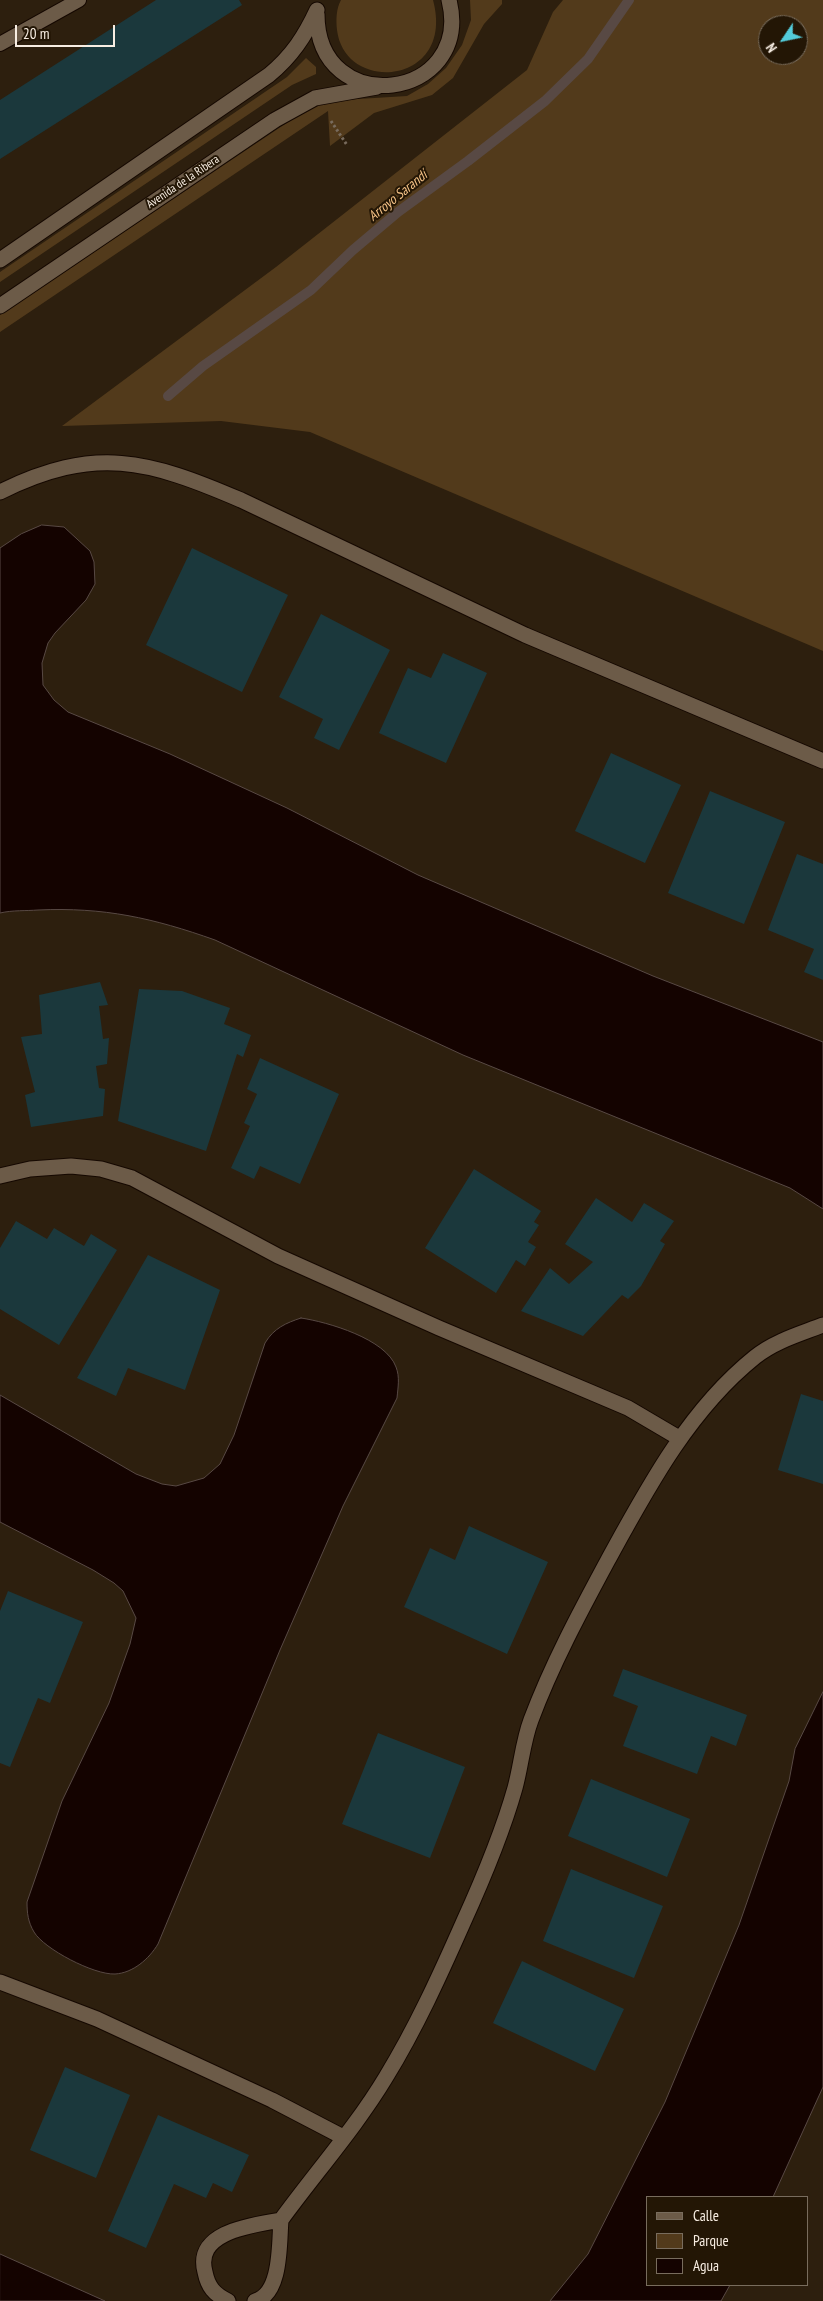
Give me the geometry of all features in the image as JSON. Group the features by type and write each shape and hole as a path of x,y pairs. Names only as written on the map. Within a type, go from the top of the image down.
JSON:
{"street":[{"name":"Avenida de la Ribera","path":"0,306 275,120 315,98 404,84 416,79 432,68 444,52 451,33 453,4"},
{"path":"319,5 317,28 322,45 331,61 344,73 360,82 377,87"},
{"path":"0,260 269,75 288,59 306,35 319,5"},
{"path":"0,492 26,479 59,468 94,463 136,463 168,472 240,500 525,635 823,761"},
{"path":"0,1176 30,1169 72,1166 101,1169 132,1178 278,1256 438,1328 628,1408 679,1438"},
{"path":"255,2301 261,2300 271,2288 277,2270 281,2220 385,2079 408,2040 464,1920 502,1832 530,1723 581,1609 629,1522 679,1438 708,1402 756,1356 786,1338 823,1325"},
{"path":"0,1982 97,2019 272,2100 343,2137"},
{"path":"228,2301 216,2295 207,2282 204,2268 205,2251 215,2240 232,2230 281,2220"}],"lane":[{"path":"0,44 79,0"}],"green space":[{"path":"341,0 433,0 436,28 429,50 415,64 397,71 377,71 359,65 344,51 337,30 338,7"},
{"path":"470,0 502,0 502,4 484,24 453,78 432,95 374,113 330,146 328,111 0,332 0,315 294,118 325,101 407,96 428,84 446,68 462,45 471,20"},
{"path":"563,0 823,0 823,651 310,432 221,421 62,426 276,267 527,70 553,12"},
{"path":"306,58 316,67 316,74 292,85 0,282 0,272 287,77"}],"water":[{"path":"42,525 64,527 90,551 94,562 95,584 86,600 48,643 42,663 43,685 54,700 68,712 170,754 287,808 418,875 653,976 823,1042 823,1209 790,1188 463,1055 215,940 149,920 107,912 62,910 0,913 0,548 21,534"},
{"path":"301,1318 340,1328 369,1340 381,1348 396,1367 398,1382 397,1398 343,1506 280,1650 158,1944 145,1960 128,1971 115,1974 95,1970 70,1960 39,1939 30,1925 27,1902 62,1801 109,1703 130,1644 136,1618 123,1591 114,1583 93,1570 0,1522 0,1395 136,1474 162,1484 176,1486 204,1478 220,1464 234,1435 265,1343 272,1333 290,1322"},
{"path":"823,1692 823,2087 773,2196 646,2196 646,2286 729,2286 721,2301 550,2301 588,2254 665,2102 739,1925 789,1781 795,1749"},
{"path":"0,2254 105,2301 0,2301"}],"building":[{"path":"156,0 239,0 242,5 0,159 0,100"},
{"path":"192,548 288,595 242,692 146,645"},
{"path":"321,614 390,650 339,750 314,738 323,719 279,697"},
{"path":"443,653 487,673 446,763 379,733 408,668 431,678"},
{"path":"611,753 681,785 645,863 575,831"},
{"path":"710,791 785,822 744,924 668,893"},
{"path":"797,854 823,864 823,980 804,972 814,949 768,930"},
{"path":"100,982 108,1005 99,1006 103,1039 109,1038 107,1064 96,1066 99,1088 105,1089 103,1116 31,1127 25,1095 35,1092 21,1037 42,1034 39,995"},
{"path":"139,989 182,991 230,1008 224,1024 251,1035 243,1057 237,1054 206,1151 118,1121"},
{"path":"260,1058 339,1094 300,1184 260,1166 254,1179 231,1168 250,1126 244,1123 257,1094 247,1089"},
{"path":"474,1169 541,1211 534,1222 539,1225 528,1242 536,1247 525,1266 516,1260 496,1293 425,1248"},
{"path":"596,1198 632,1222 644,1203 674,1221 660,1241 665,1244 641,1286 628,1299 622,1295 583,1336 521,1311 550,1268 569,1284 593,1262 565,1244"},
{"path":"16,1221 47,1239 54,1228 84,1246 91,1234 117,1250 59,1345 0,1309 0,1248"},
{"path":"148,1255 220,1290 185,1390 128,1368 116,1396 77,1378"},
{"path":"801,1394 823,1401 823,1484 778,1470"},
{"path":"469,1526 548,1562 507,1654 404,1607 430,1548 455,1560"},
{"path":"8,1591 83,1622 50,1703 38,1698 10,1767 0,1763 0,1611"},
{"path":"623,1669 747,1715 736,1746 711,1736 697,1774 623,1746 638,1706 613,1696"},
{"path":"378,1733 465,1767 430,1858 342,1824"},
{"path":"591,1779 690,1819 667,1877 568,1836"},
{"path":"571,1869 663,1906 634,1978 543,1941"},
{"path":"522,1961 624,2009 595,2071 493,2023"},
{"path":"65,2067 130,2095 96,2178 30,2150"},
{"path":"158,2115 249,2155 232,2192 213,2183 206,2198 174,2184 146,2248 108,2231"}],"waterway":[{"name":"Arroyo Sarandí","path":"168,396 203,366 311,290 353,250 398,212 545,101 588,59 629,0"}]}
